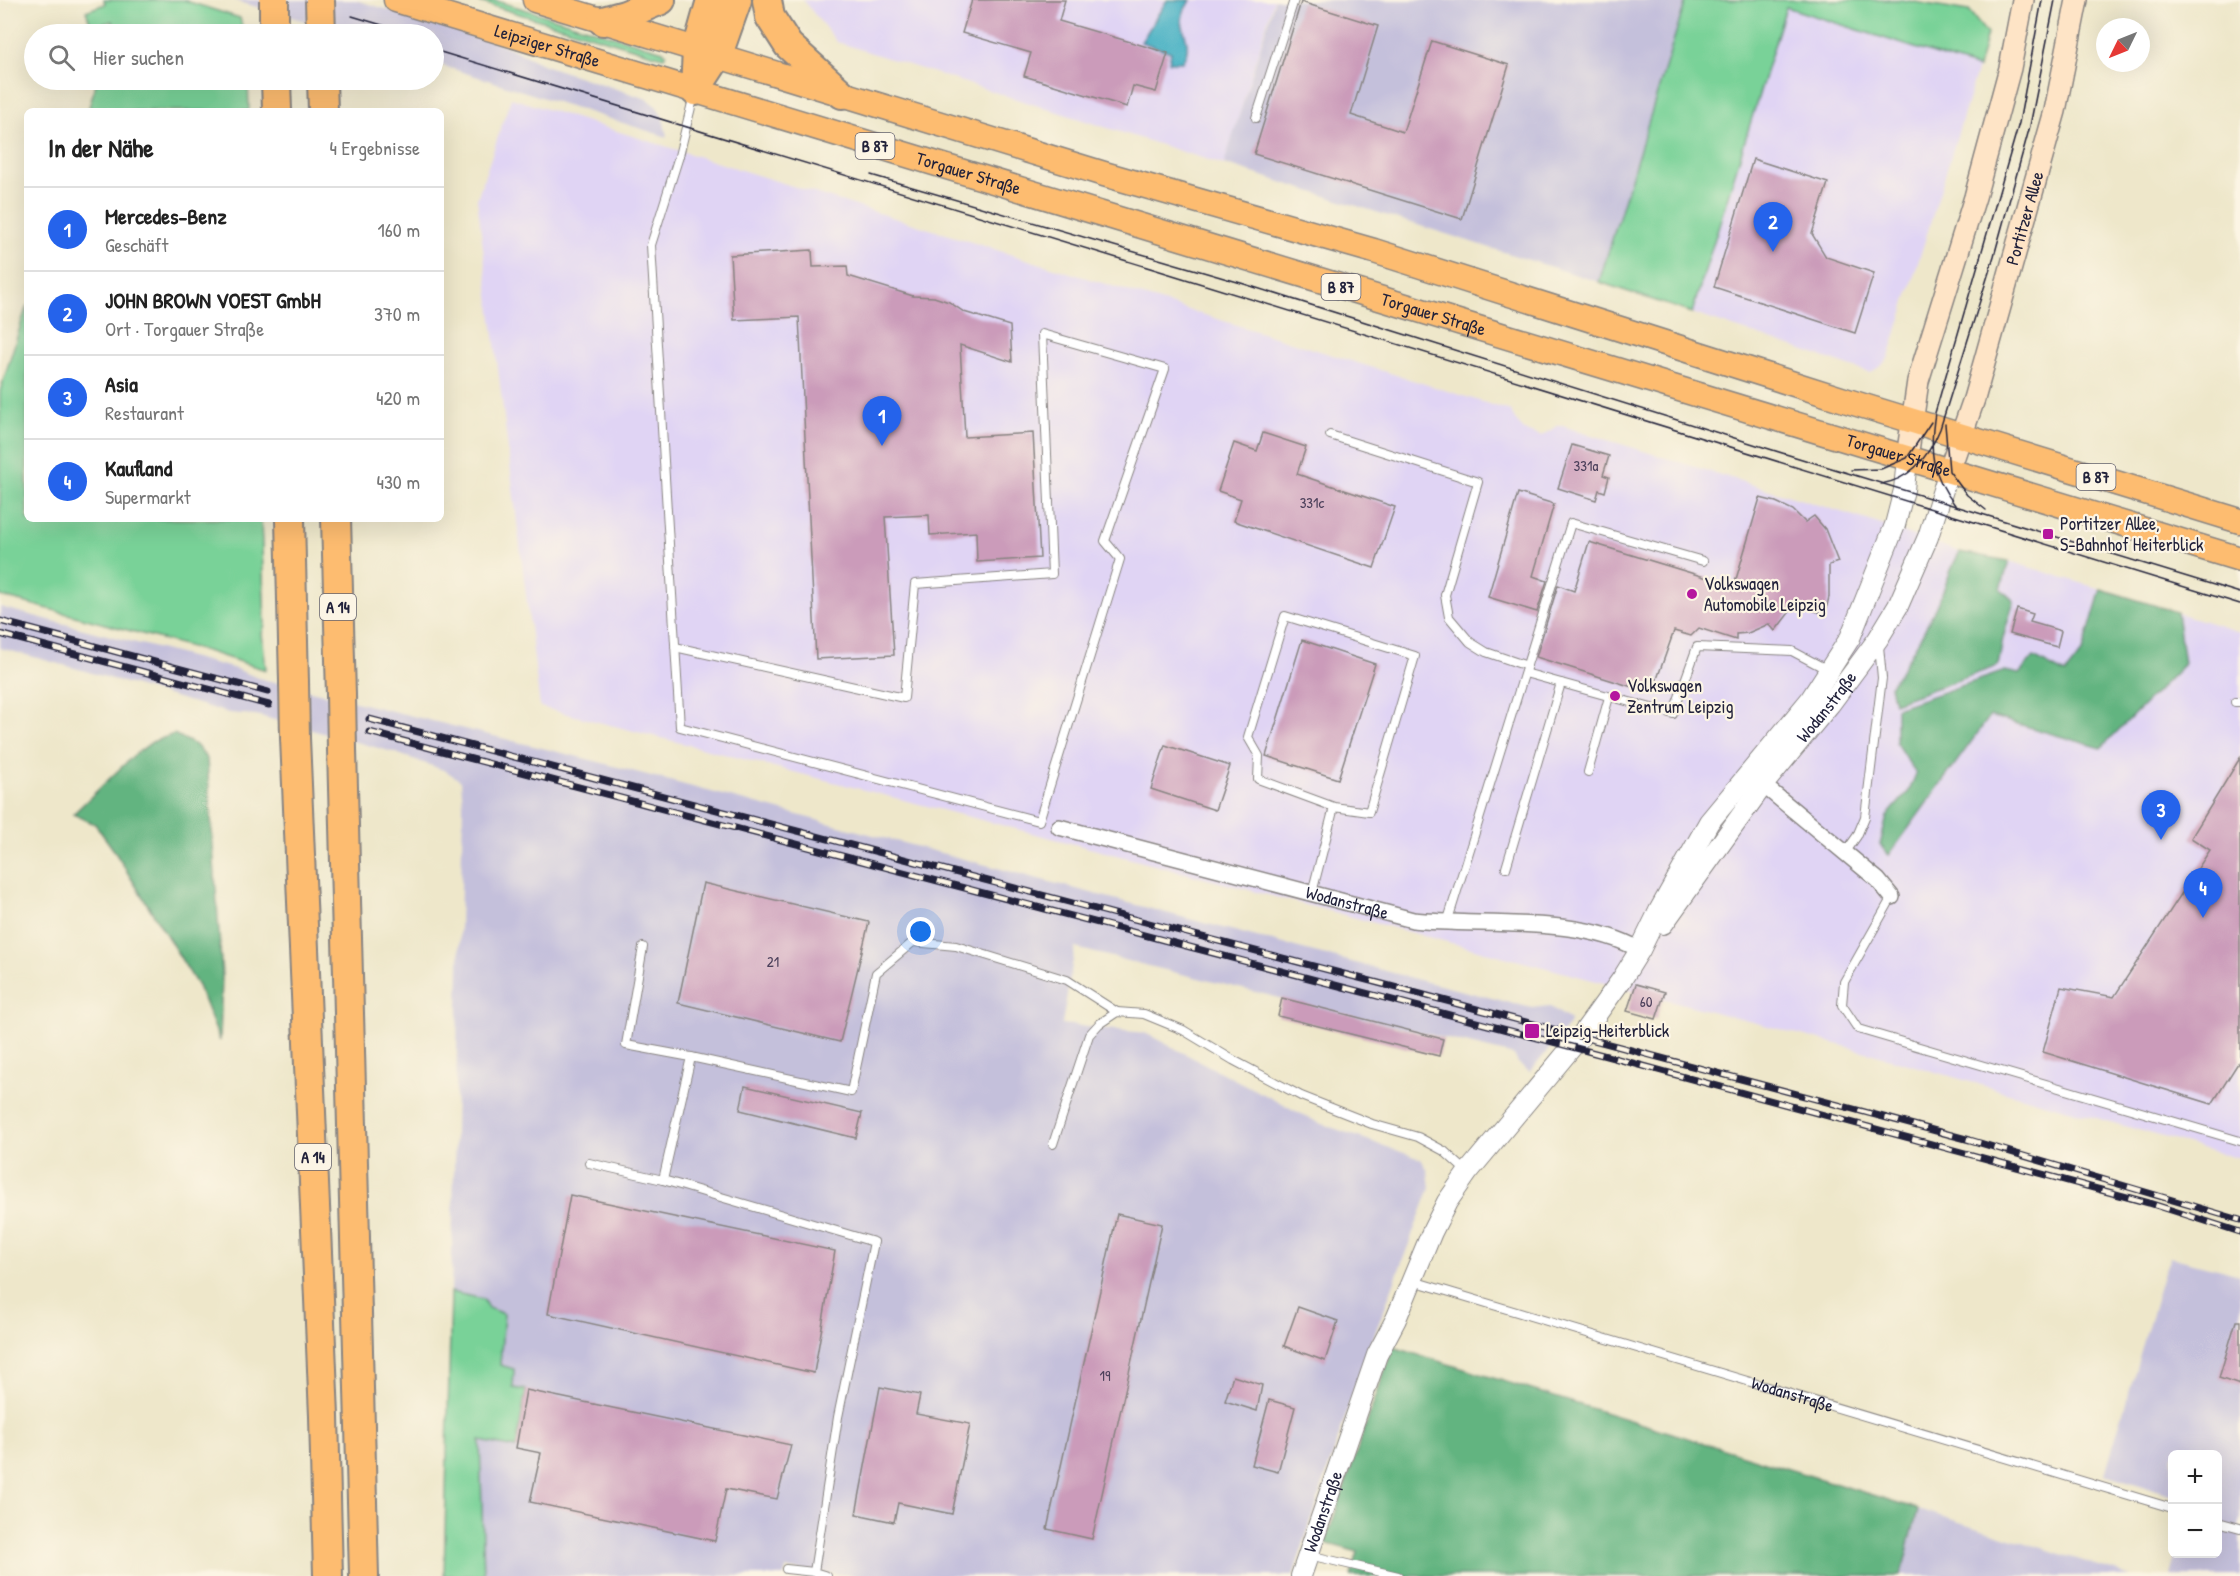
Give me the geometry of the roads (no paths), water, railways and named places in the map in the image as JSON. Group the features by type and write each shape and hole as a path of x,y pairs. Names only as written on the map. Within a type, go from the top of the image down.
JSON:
{"highway":[{"path":"320,0 321,24"},
{"path":"603,21 625,15 661,0"},
{"path":"707,54 711,0"},
{"path":"695,91 707,54 737,0"},
{"path":"767,0 770,17 788,45 842,94"},
{"path":"276,90 277,108"},
{"path":"322,90 323,108"},
{"name":"A 14","path":"290,522 295,738 324,1416 328,1576"},
{"name":"A 14","path":"336,522 364,1576"}],"main road":[{"name":"Leipziger Straße","path":"396,0 628,70"},
{"name":"B 87","path":"535,0 707,54"},
{"path":"1911,420 1918,381 1975,197 2010,68 2024,0"},
{"name":"Portitzer Allee","path":"1961,435 1974,399 2055,111 2077,0"},
{"name":"Torgauer Straße","path":"707,54 1104,174 1374,251 2240,521"},
{"name":"Torgauer Straße","path":"628,70 2240,559"},
{"name":"Wodanstraße","path":"1907,458 1911,420"},
{"name":"Wodanstraße","path":"1949,471 1961,435"}],"street":[{"name":"Wodanstraße","path":"1301,1576 1306,1554 1377,1355 1396,1318 1447,1202 1468,1172 1581,1036 1640,950 1670,916 1756,779 1850,638 1894,525 1904,490 1907,458"},
{"name":"Wodanstraße","path":"1756,779 1830,704 1878,639 1898,606 1925,543 1949,471"},
{"path":"1756,779 1878,880 1892,897"},
{"name":"Wodanstraße","path":"1059,827 1413,920 1545,926 1577,930 1612,937 1640,950"}],"lane":[{"path":"1256,118 1294,0"},
{"path":"675,646 904,699 915,584 1052,574 1042,334 1165,369 1105,541 1120,559 1039,822 680,727 675,646 651,245 679,156 695,91"},
{"path":"1330,435 1478,482 1445,595 1449,617 1470,642 1486,652 1561,683 1673,714 1697,647 1792,651 1829,670"},
{"path":"1446,923 1570,523 1702,561"},
{"path":"1285,616 1415,656 1369,812 1334,807 1258,779 1259,756 1248,737 1285,616"},
{"path":"1845,853 1857,836 1865,817 1882,678 1878,639"},
{"path":"1506,868 1561,683"},
{"path":"1588,772 1609,697"},
{"path":"1312,893 1334,807"},
{"path":"1892,897 1844,982 1842,1005 1858,1029 2240,1141"},
{"path":"643,947 626,1045 851,1092 876,973 913,942 956,946 1067,980 1117,1012 1144,1014 1183,1030 1233,1060 1301,1095 1372,1125 1418,1137 1444,1151 1468,1172"},
{"path":"1053,1144 1089,1035 1099,1024 1117,1012"},
{"path":"663,1180 691,1057"},
{"path":"589,1162 663,1180 874,1242 838,1417 814,1572"},
{"name":"Wodanstraße","path":"1412,1281 2168,1507"},
{"path":"2222,1523 2240,1528"},
{"path":"1306,1554 1398,1576"},
{"path":"786,1569 827,1576"}],"water":[{"path":"1167,0 1191,0 1182,18 1187,45 1182,62 1169,62 1171,52 1141,42"}],"tram line":[{"path":"1955,505 1941,483 1934,462 1932,439 1935,413 2019,123 2042,0"},
{"path":"1881,484 1902,477 1918,465 1925,457 1940,429 1994,256 2030,126 2055,0"},
{"path":"352,16 379,24"},
{"path":"444,53 2240,604"},
{"path":"871,175 1241,283 1779,452 2240,593"},
{"path":"1851,470 1881,469 1907,458 1931,422"},
{"path":"1945,424 1949,471 1967,495 1986,510"}],"railway":[{"path":"0,621 268,692"},
{"path":"0,634 269,705"},
{"path":"369,719 1970,1140 2240,1220"},
{"path":"369,732 1614,1058 2149,1203 2240,1232"}],"place":[{"name":"JOHN BROWN VOEST GmbH","path":"1773,252"},
{"name":"Mercedes-Benz","path":"882,446"},
{"name":"Portitzer Allee, S-Bahnhof Heiterblick","path":"2048,534"},
{"name":"Volkswagen Automobile Leipzig","path":"1692,594"},
{"name":"Volkswagen Zentrum Leipzig","path":"1615,696"},
{"name":"Asia","path":"2161,840"},
{"name":"Kaufland","path":"2203,918"},
{"name":"Leipzig-Heiterblick","path":"1532,1031"}]}
